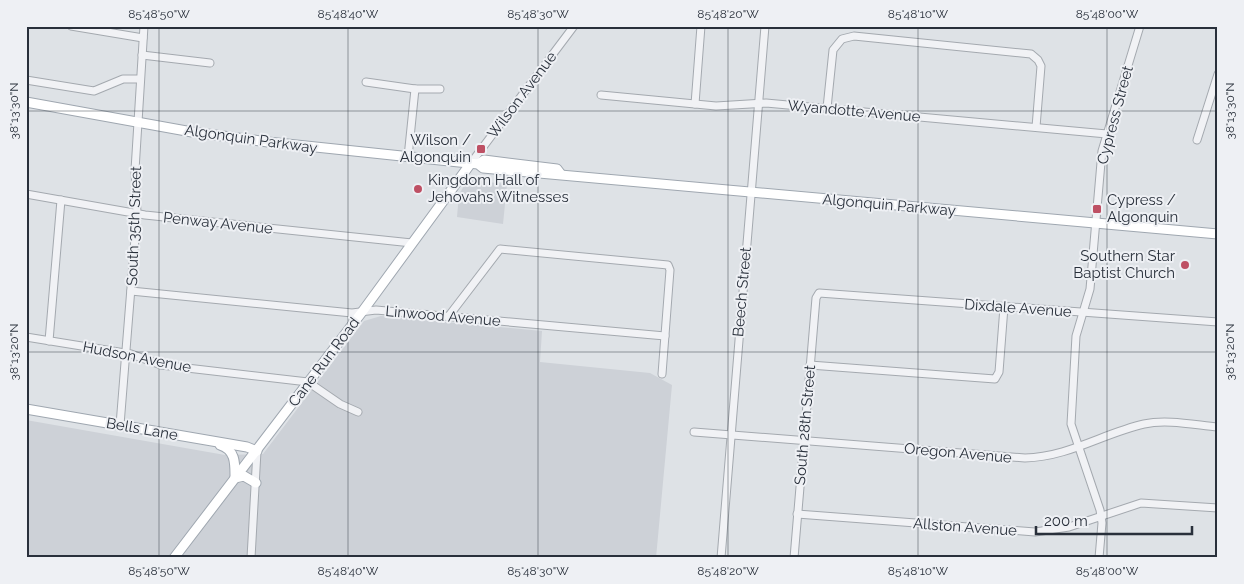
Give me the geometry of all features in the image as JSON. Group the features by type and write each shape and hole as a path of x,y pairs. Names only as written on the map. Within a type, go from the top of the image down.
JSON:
{"main road":[{"name":"Algonquin Parkway","path":"26,102 268,142 474,164 483,168 556,175 560,173 1218,234"},
{"name":"Cane Run Road","path":"174,558 474,164"},
{"name":"Bells Lane","path":"26,409 257,450"},
{"path":"206,440 226,447 232,453 236,461 235,478 244,476 256,483"}],"street":[{"path":"71,26 143,38"},
{"name":"South 35th Street","path":"120,425 137,213 135,181 144,26"},
{"name":"Wilson Avenue","path":"474,164 574,26"},
{"path":"695,104 701,26"},
{"name":"Beech Street","path":"721,558 765,26"},
{"name":"Cypress Street","path":"1099,558 1101,517 1071,424 1070,412 1076,336 1090,289 1102,156 1140,26"},
{"path":"827,108 833,50 837,42 846,37 854,36 1020,51 1034,55 1041,66 1036,127"},
{"path":"142,55 210,63"},
{"path":"1196,140 1218,74"},
{"path":"26,80 94,90 105,88 123,79 140,79"},
{"path":"366,82 415,89 440,89"},
{"path":"408,157 415,89"},
{"name":"Wyandotte Avenue","path":"601,95 716,106 758,104 827,108 1107,134"},
{"name":"Penway Avenue","path":"26,194 137,213 412,243"},
{"path":"49,340 61,200"},
{"path":"448,317 500,249 668,264 670,270 662,374"},
{"name":"Linwood Avenue","path":"131,291 352,313 376,310 665,336"},
{"name":"Dixdale Avenue","path":"818,294 1218,322"},
{"name":"South 28th Street","path":"794,558 803,441 818,294"},
{"path":"810,365 995,379 999,372 1004,306"},
{"name":"Hudson Avenue","path":"26,337 126,353 162,365 308,382"},
{"path":"308,382 340,404 358,412"},
{"name":"Oregon Avenue","path":"694,432 1025,458 1048,456 1144,424 1162,422 1218,427"},
{"path":"250,558 257,450"},
{"name":"Allston Avenue","path":"797,514 1035,532 1069,527 1148,502 1218,508"}],"shaded area":[{"path":"468,180 507,184 503,224 457,217 459,194"},
{"path":"381,316 542,331 540,362 650,373 672,385 656,558 26,558 26,420 225,455 263,454 364,321"}],"place":[{"name":"Wilson / Algonquin","path":"481,149"},
{"name":"Kingdom Hall of Jehovahs Witnesses","path":"418,189"},
{"name":"Cypress / Algonquin","path":"1097,209"},
{"name":"Southern Star Baptist Church","path":"1185,265"}]}
